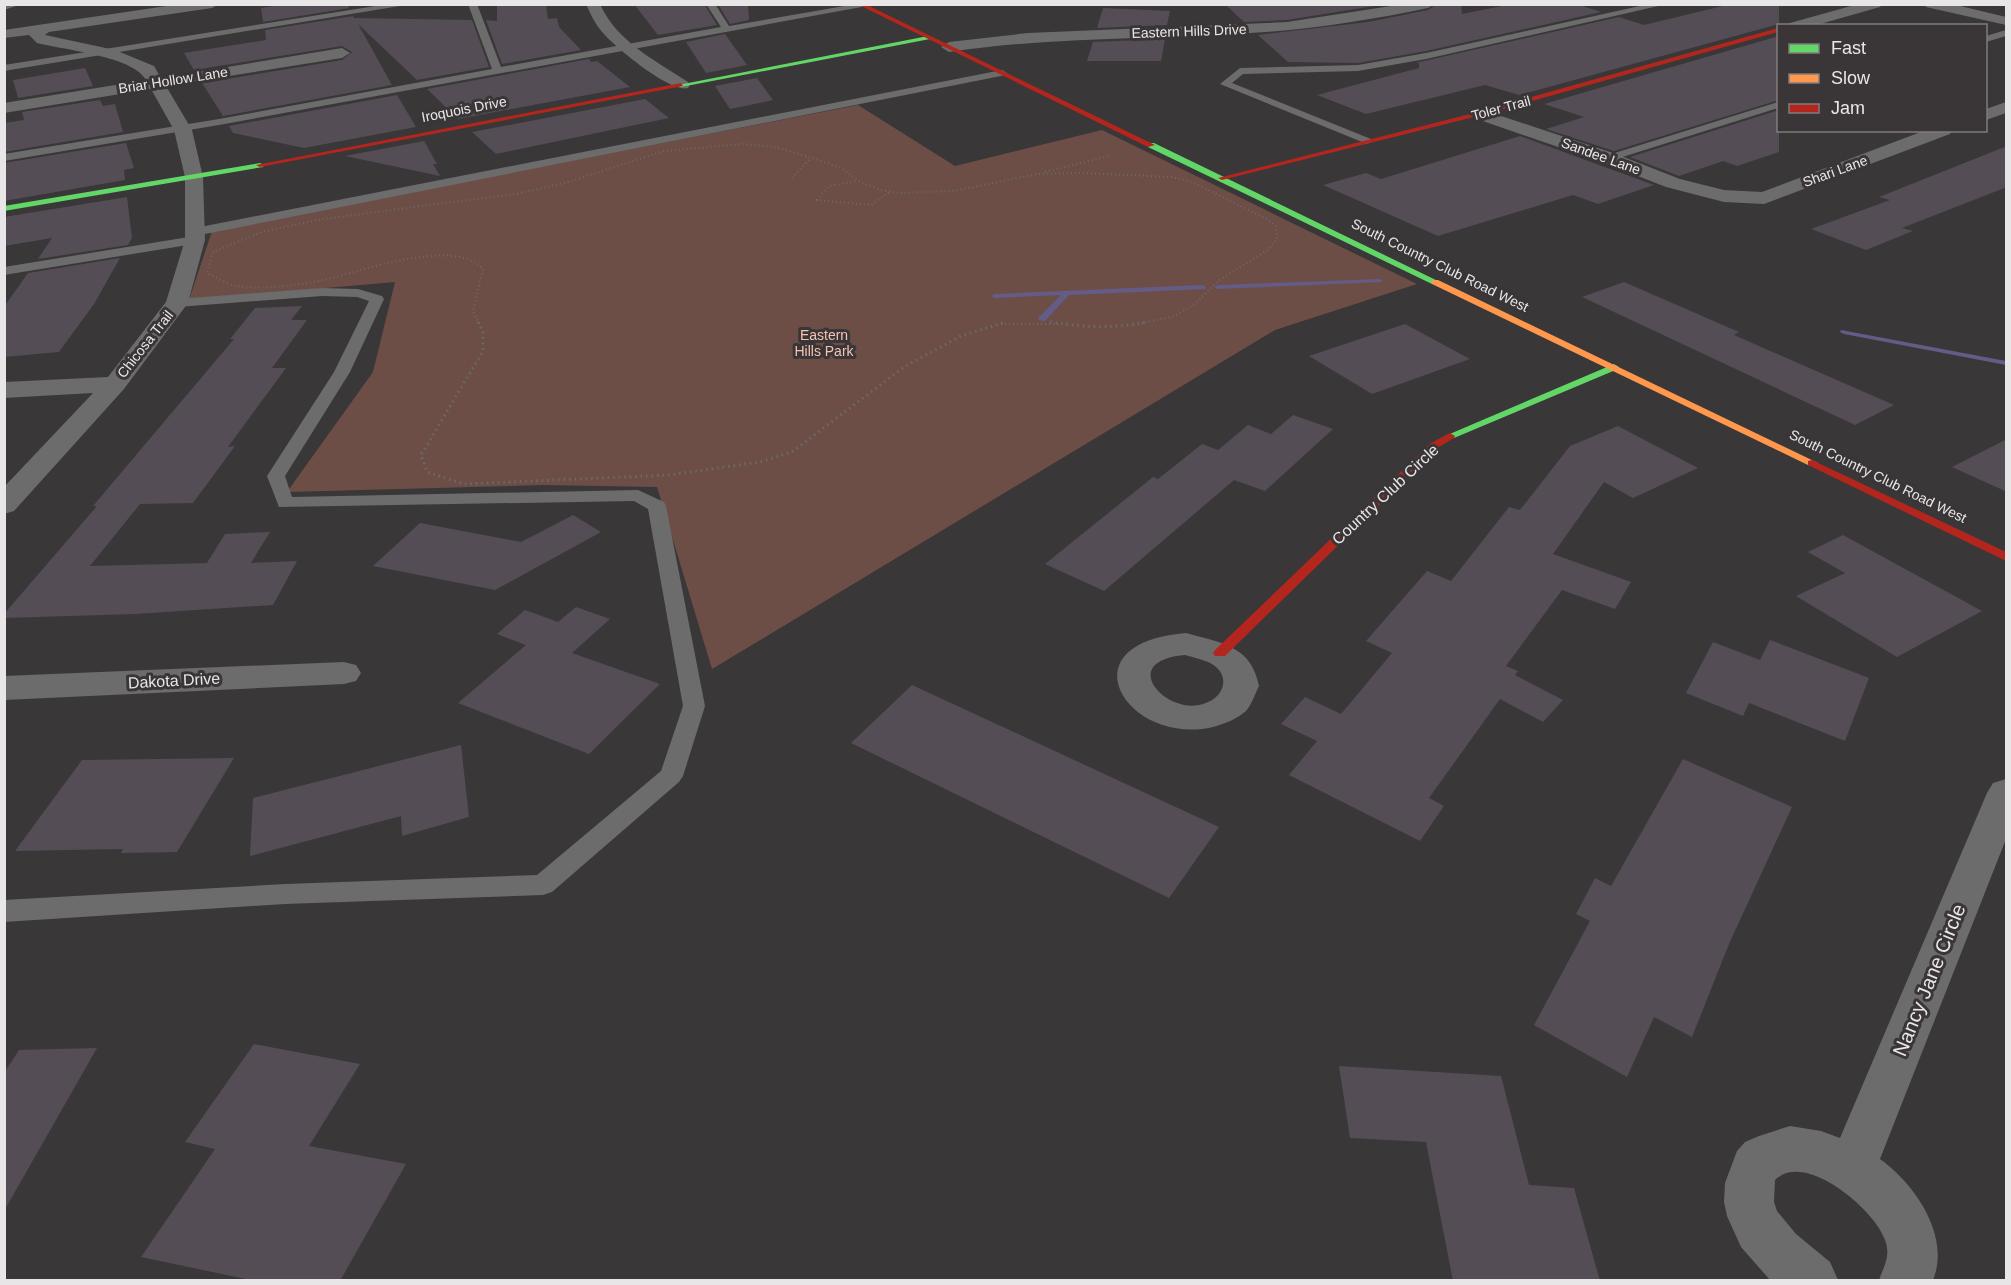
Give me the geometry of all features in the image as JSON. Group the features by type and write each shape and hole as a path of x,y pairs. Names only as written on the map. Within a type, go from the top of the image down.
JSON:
{"street":[{"path":"4,34 212,4"},
{"path":"593,4 598,19 609,33 682,85"},
{"name":"Eastern Hills Drive","path":"949,47 1035,36 1265,28 1360,17 1428,4"},
{"path":"1802,24 1875,4"},
{"path":"1931,4 2007,21"},
{"name":"South Country Club Road West","path":"861,5 2007,557"},
{"name":"Chicosa Trail","path":"4,506 115,384 177,303 195,236 194,177 183,130 148,69 111,53 42,40 36,34 45,28"},
{"name":"Toler Trail","path":"1222,178 1480,114 1777,31"},
{"name":"Iroquois Drive","path":"4,208 194,177 928,38"},
{"name":"Briar Hollow Lane","path":"4,108 342,53"},
{"path":"1987,115 2007,107"},
{"name":"Sandee Lane","path":"1480,114 1609,158 1673,183 1724,196"},
{"name":"Shari Lane","path":"1724,196 1764,198 1939,132"},
{"name":"Country Club Circle","path":"1220,653 1435,445 1462,430 1614,367"},
{"path":"4,390 115,384"},
{"name":"Dakota Drive","path":"4,688 344,673"},
{"name":"Nancy Jane Circle","path":"1852,1168 2007,793"},
{"path":"1812,1281 1791,1267 1770,1245 1755,1221 1748,1197 1750,1176 1760,1160 1778,1151 1801,1150 1817,1154 1852,1168 1876,1186 1896,1209 1909,1233 1914,1257 1909,1277 1905,1281"}],"lane":[{"path":"4,7 18,4"},
{"path":"4,68 111,53 408,4"},
{"path":"472,4 498,72"},
{"path":"710,4 726,28"},
{"path":"1366,141 1225,84 1240,71 1358,68 1426,56 1663,4"},
{"path":"4,158 183,130 726,28 861,5"},
{"path":"1987,39 2007,33"},
{"path":"4,271 167,243 1002,73"},
{"path":"1609,158 1777,106"},
{"path":"4,911 285,894 543,885 671,776 694,705 657,506 638,495 285,503 276,476 342,372 377,300 358,293 322,292 177,303"}],"path":[{"path":"1038,174 1155,175 1192,182 1265,218 1276,226 1277,239 1269,249 1218,282 1195,304 1174,316 1132,325 1084,327 1050,322 1006,322 961,336 904,367 792,452 760,462 669,475 464,484 427,472 421,455 483,351 483,332 473,311 483,269 476,261 450,255 426,256 317,281 272,287 235,286 207,273 213,252 262,232 323,219 515,194 565,183 681,148 715,144 760,144 841,168 858,180 889,192 899,193 953,191 1038,174 1109,156"},
{"path":"792,178 811,158"},
{"path":"1068,166 1081,173"},
{"path":"858,180 829,186 816,200 872,205 889,192"}],"green space":[{"name":"Eastern Hills Park","path":"858,105 955,166 1102,130 1417,284 1275,330 712,669 657,487 543,485 287,492 373,372 395,282 189,300 212,231"}],"building":[{"path":"286,4 347,4 349,8 263,22 261,8"},
{"path":"497,4 546,4 548,19 557,18 559,27 581,50 502,64 486,20 497,21"},
{"path":"634,4 704,4 717,25 658,35"},
{"path":"718,4 748,4 749,20 730,24"},
{"path":"1225,4 1386,4 1287,20 1244,22"},
{"path":"1437,4 1461,4 1462,14 1512,4 1576,4 1601,12 1426,51 1358,63 1288,62 1258,35 1368,22 1428,10"},
{"path":"1731,4 1779,4 1779,24 1519,95 1485,85 1366,114 1317,95 1419,68 1419,63 1415,63 1619,17 1644,25"},
{"path":"1103,8 1170,11 1167,25 1097,28"},
{"path":"353,16 354,18 472,20 489,67 417,80 358,24 392,85 223,116 202,83 342,60 352,52 342,46 194,70 184,53 266,40 265,30"},
{"path":"725,34 747,65 706,73 686,42"},
{"path":"1777,37 1777,101 1614,151 1546,129 1584,117 1544,104"},
{"path":"1165,39 1161,61 1087,61 1093,42"},
{"path":"589,59 591,62 597,61 630,87 458,119 427,89"},
{"path":"85,68 93,86 18,98 13,80"},
{"path":"757,78 773,100 730,109 715,86"},
{"path":"397,95 416,127 304,148 233,133 229,126"},
{"path":"645,99 669,118 496,154 472,132"},
{"path":"100,100 103,106 115,104 123,132 4,152 4,123 24,120 22,112"},
{"path":"1777,111 1779,152 1737,166 1723,161 1679,176 1630,157"},
{"path":"1520,136 1654,185 1598,204 1573,195 1438,236 1323,185 1366,173 1381,179"},
{"path":"424,141 437,164 433,164 440,176 345,156"},
{"path":"126,143 134,168 124,170 125,180 4,201 4,163"},
{"path":"2007,146 2007,187 1902,228 1913,231 1866,250 1811,229 1890,200 1879,197"},
{"path":"127,197 132,238 128,245 38,259 52,238 4,246 4,217"},
{"path":"120,258 94,304 59,352 4,357 4,307 28,273"},
{"path":"1624,282 1739,332 1734,335 1894,405 1855,425 1582,297"},
{"path":"302,306 291,320 307,320 272,368 286,368 228,447 235,446 193,503 140,504 90,566 207,563 225,534 270,532 251,563 297,561 273,605 135,614 4,618 4,614 97,506 93,506 234,339 230,339 255,308"},
{"path":"1405,324 1470,359 1372,394 1309,356"},
{"path":"1293,415 1333,429 1265,491 1234,480 1104,591 1045,564 1153,477 1158,479 1202,444 1218,450 1248,425 1271,434"},
{"path":"1618,426 1698,468 1633,498 1604,482 1553,554 1631,582 1615,609 1562,590 1506,666 1518,671 1515,675 1563,700 1543,722 1500,699 1429,798 1444,806 1420,841 1289,775 1317,741 1281,724 1305,697 1341,714 1392,653 1366,641 1427,571 1451,581 1509,507 1520,510 1570,446"},
{"path":"2007,439 2007,492 1952,467"},
{"path":"573,515 601,532 495,590 373,566 420,523 521,542"},
{"path":"1843,535 1982,611 1897,657 1796,596 1845,573 1808,552"},
{"path":"576,607 610,619 572,653 660,684 589,754 458,703 526,645 497,634 525,610 558,622"},
{"path":"1770,640 1869,678 1845,741 1749,703 1743,716 1686,693 1713,642 1760,660"},
{"path":"912,685 1219,827 1169,898 851,743"},
{"path":"461,745 469,817 402,836 401,816 250,856 253,798"},
{"path":"234,758 177,852 121,853 123,849 15,851 82,760"},
{"path":"1683,759 1792,807 1729,944 1692,1037 1654,1017 1627,1077 1534,1025 1590,921 1576,914 1595,878 1611,886"},
{"path":"254,1044 360,1064 309,1146 406,1164 340,1281 255,1281 141,1257 215,1149 185,1142"},
{"path":"97,1048 4,1211 4,1073 19,1050"},
{"path":"1339,1066 1501,1076 1529,1185 1574,1188 1600,1281 1453,1281 1426,1142 1350,1138"}],"waterway":[{"path":"1218,287 1380,281"},
{"path":"995,296 1202,287"},
{"path":"1042,319 1067,293"},
{"path":"1844,332 2006,363"}],"traffic: fast":[{"path":"681,85 928,38"},
{"path":"1151,145 1435,282"},
{"path":"4,209 260,165"},
{"path":"1450,436 1614,367"}],"traffic: slow":[{"path":"1435,282 1812,463"}],"traffic: jam":[{"path":"859,4 1151,145"},
{"path":"1222,178 1480,114 1777,30"},
{"path":"260,165 681,85"},
{"path":"1220,653 1435,445 1450,436"},
{"path":"1812,463 2006,557"}]}
